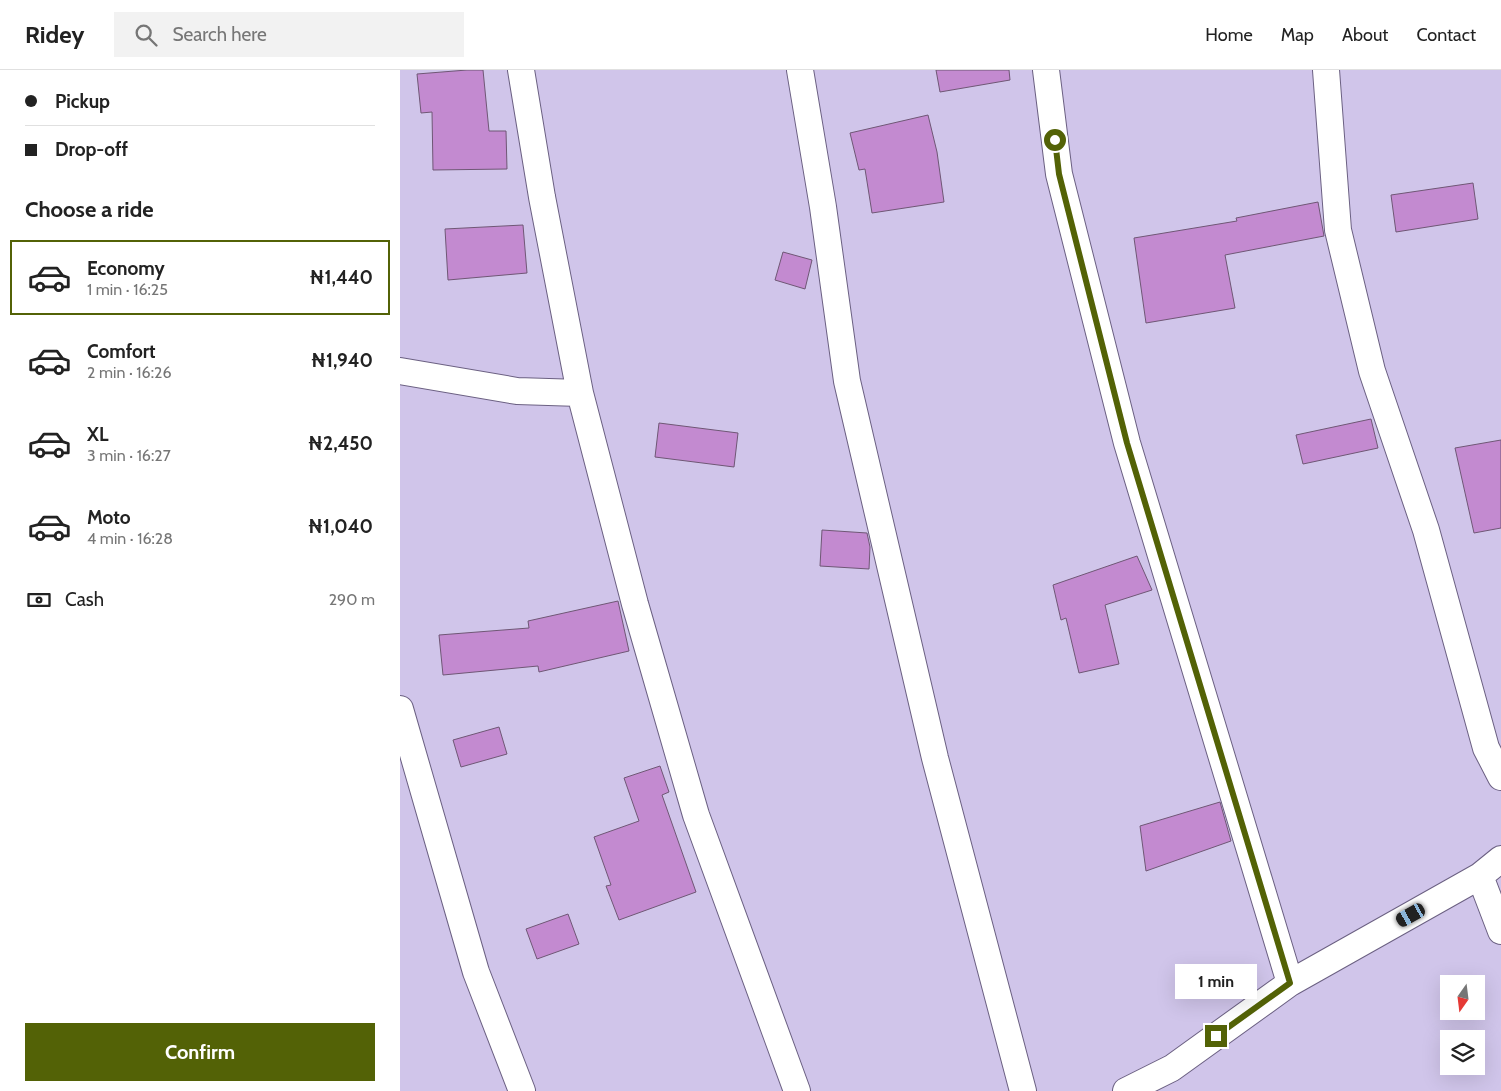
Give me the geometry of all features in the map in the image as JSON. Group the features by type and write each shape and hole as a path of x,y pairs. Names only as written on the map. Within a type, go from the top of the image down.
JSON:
{"street":[{"path":"522,70 542,197 580,393 635,604 696,815 797,1091"},
{"path":"800,70 823,207 847,380 935,758 1023,1091"},
{"path":"1046,70 1059,174 1127,443 1290,983"},
{"path":"1326,70 1338,230 1372,371 1426,530 1486,748 1501,777"},
{"path":"400,371 517,391 580,393"},
{"path":"400,709 476,972 522,1091"},
{"path":"1126,1091 1172,1068 1290,983 1480,876 1501,859"},
{"path":"1480,876 1501,931"}],"building":[{"path":"483,70 489,131 506,131 507,169 433,170 432,112 421,113 417,74"},
{"path":"936,70 1009,70 1010,80 940,92"},
{"path":"928,115 937,152 944,202 872,213 865,169 859,170 850,133"},
{"path":"1473,183 1478,219 1396,232 1391,195"},
{"path":"1318,202 1324,236 1225,255 1235,308 1146,323 1134,238 1237,221 1236,218"},
{"path":"523,225 527,273 448,280 445,229"},
{"path":"783,252 812,260 805,289 775,280"},
{"path":"1371,419 1378,448 1303,464 1296,435"},
{"path":"659,423 738,433 734,467 655,457"},
{"path":"1501,440 1501,528 1474,533 1455,448"},
{"path":"822,530 867,533 870,547 869,569 820,566"},
{"path":"1137,556 1152,590 1105,605 1119,664 1079,673 1066,618 1061,620 1053,585"},
{"path":"618,601 629,651 539,672 538,666 443,675 439,635 529,628 528,621"},
{"path":"499,727 507,754 461,767 453,740"},
{"path":"660,766 669,792 662,795 696,892 619,920 606,886 611,885 594,837 639,821 624,778"},
{"path":"1220,802 1231,841 1146,871 1140,826"},
{"path":"568,914 579,944 537,959 526,929"}],"route":[{"path":"1055,140 1059,174 1127,443 1290,983 1216,1036"}]}
